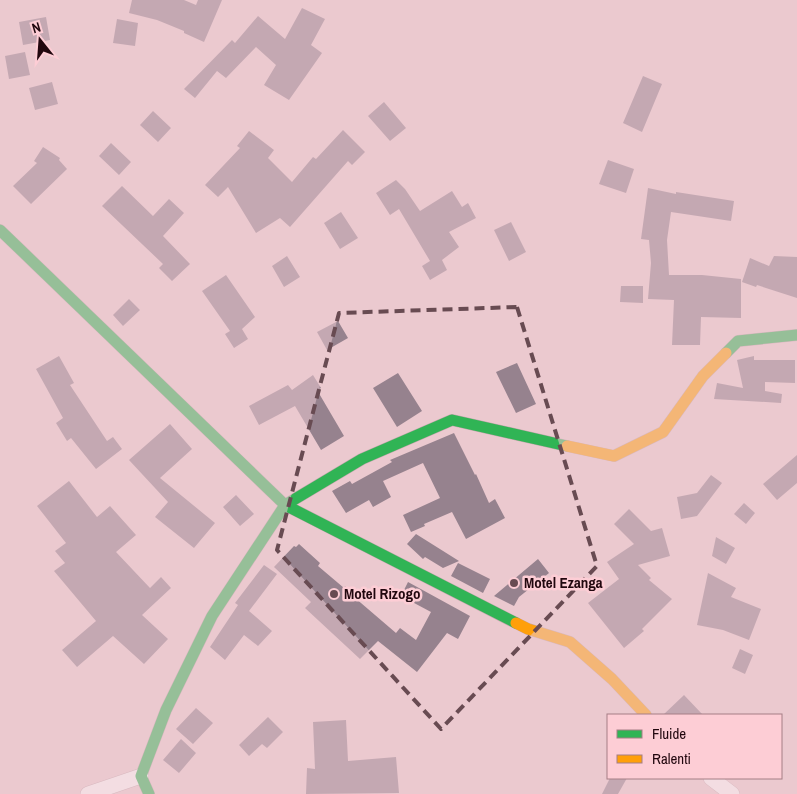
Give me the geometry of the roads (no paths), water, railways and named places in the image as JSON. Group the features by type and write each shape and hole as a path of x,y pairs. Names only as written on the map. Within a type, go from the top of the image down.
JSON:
{"street":[{"path":"0,230 285,505 528,629 570,642 612,678 645,714"},
{"path":"149,794 141,776 166,710 212,616 285,505 362,459 452,420 614,456 663,432 703,376 738,341 797,335"},
{"path":"88,794 141,776"},
{"path":"712,779 732,794"}],"place":[{"name":"Motel Ezanga","path":"514,583"},
{"name":"Motel Rizogo","path":"334,594"}]}
